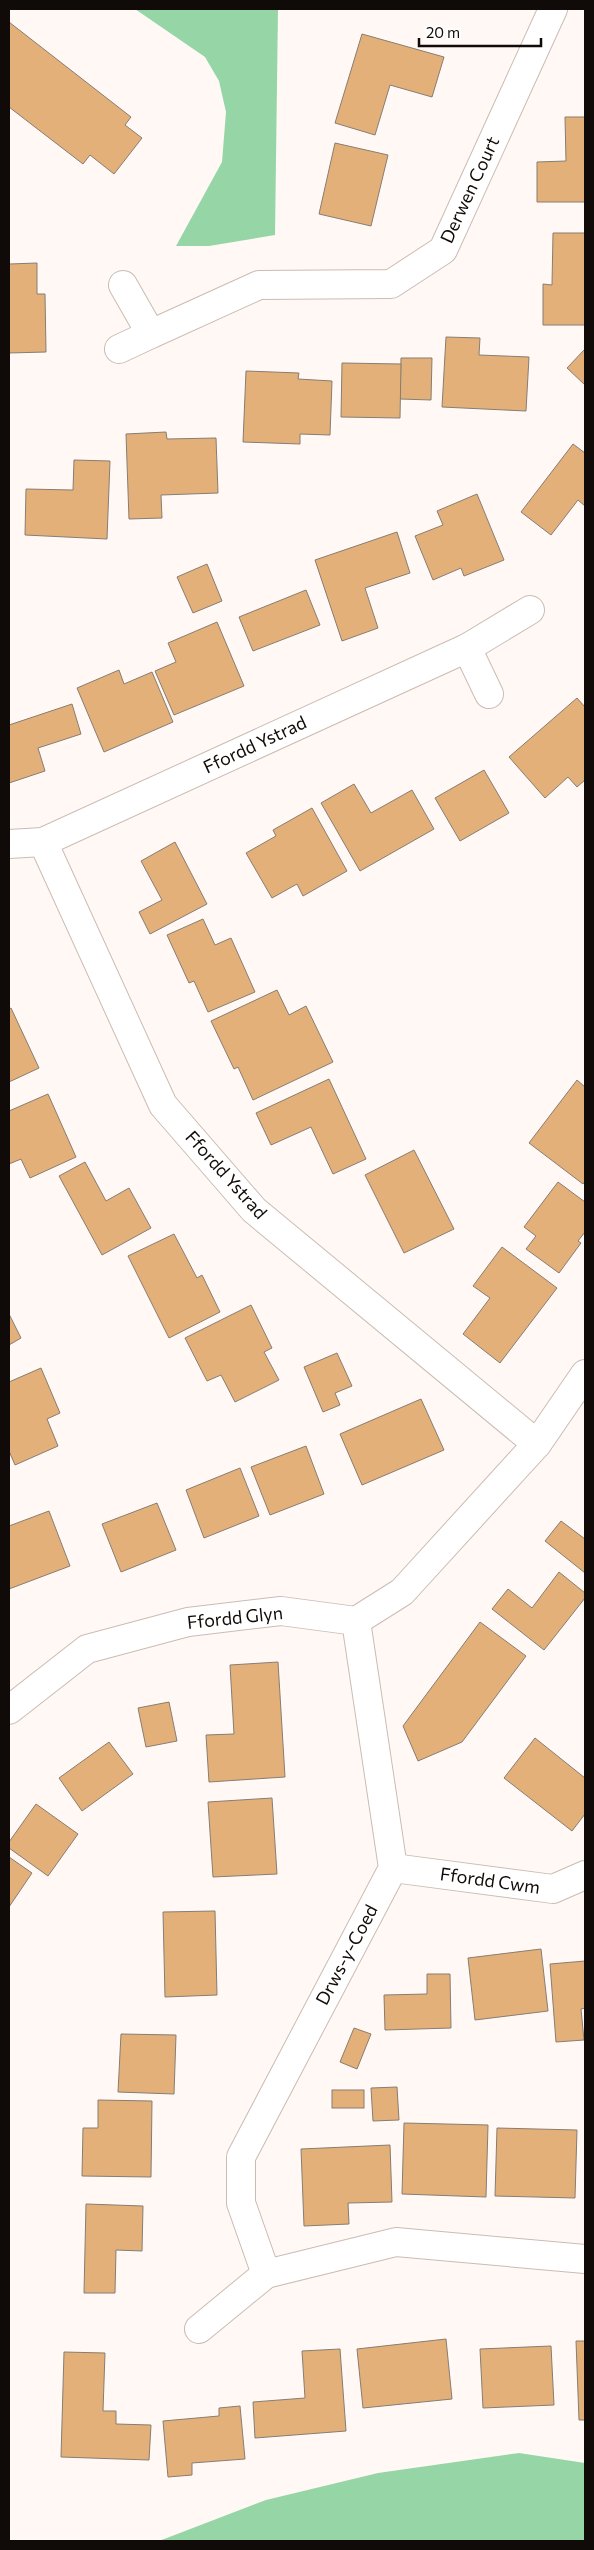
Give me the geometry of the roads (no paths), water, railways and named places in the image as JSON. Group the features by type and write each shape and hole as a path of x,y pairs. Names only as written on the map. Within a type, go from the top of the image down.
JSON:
{"street":[{"name":"Derwen Court","path":"119,349 259,285 391,284 443,250 553,9"},
{"path":"123,285 151,334"},
{"name":"Ffordd Ystrad","path":"9,844 43,842 467,648 530,610"},
{"path":"467,648 489,694"},
{"name":"Ffordd Ystrad","path":"43,842 163,1105 254,1210 538,1444"},
{"path":"393,1868 356,1621 402,1592 538,1444 585,1374"},
{"name":"Ffordd Glyn","path":"9,1710 87,1649 188,1622 281,1610 356,1621"},
{"name":"Ffordd Cwm","path":"393,1868 554,1890 585,1876"},
{"name":"Drws-y-Coed","path":"266,2274 241,2203 241,2157 393,1868"},
{"path":"199,2329 266,2274 396,2242 585,2259"}]}
